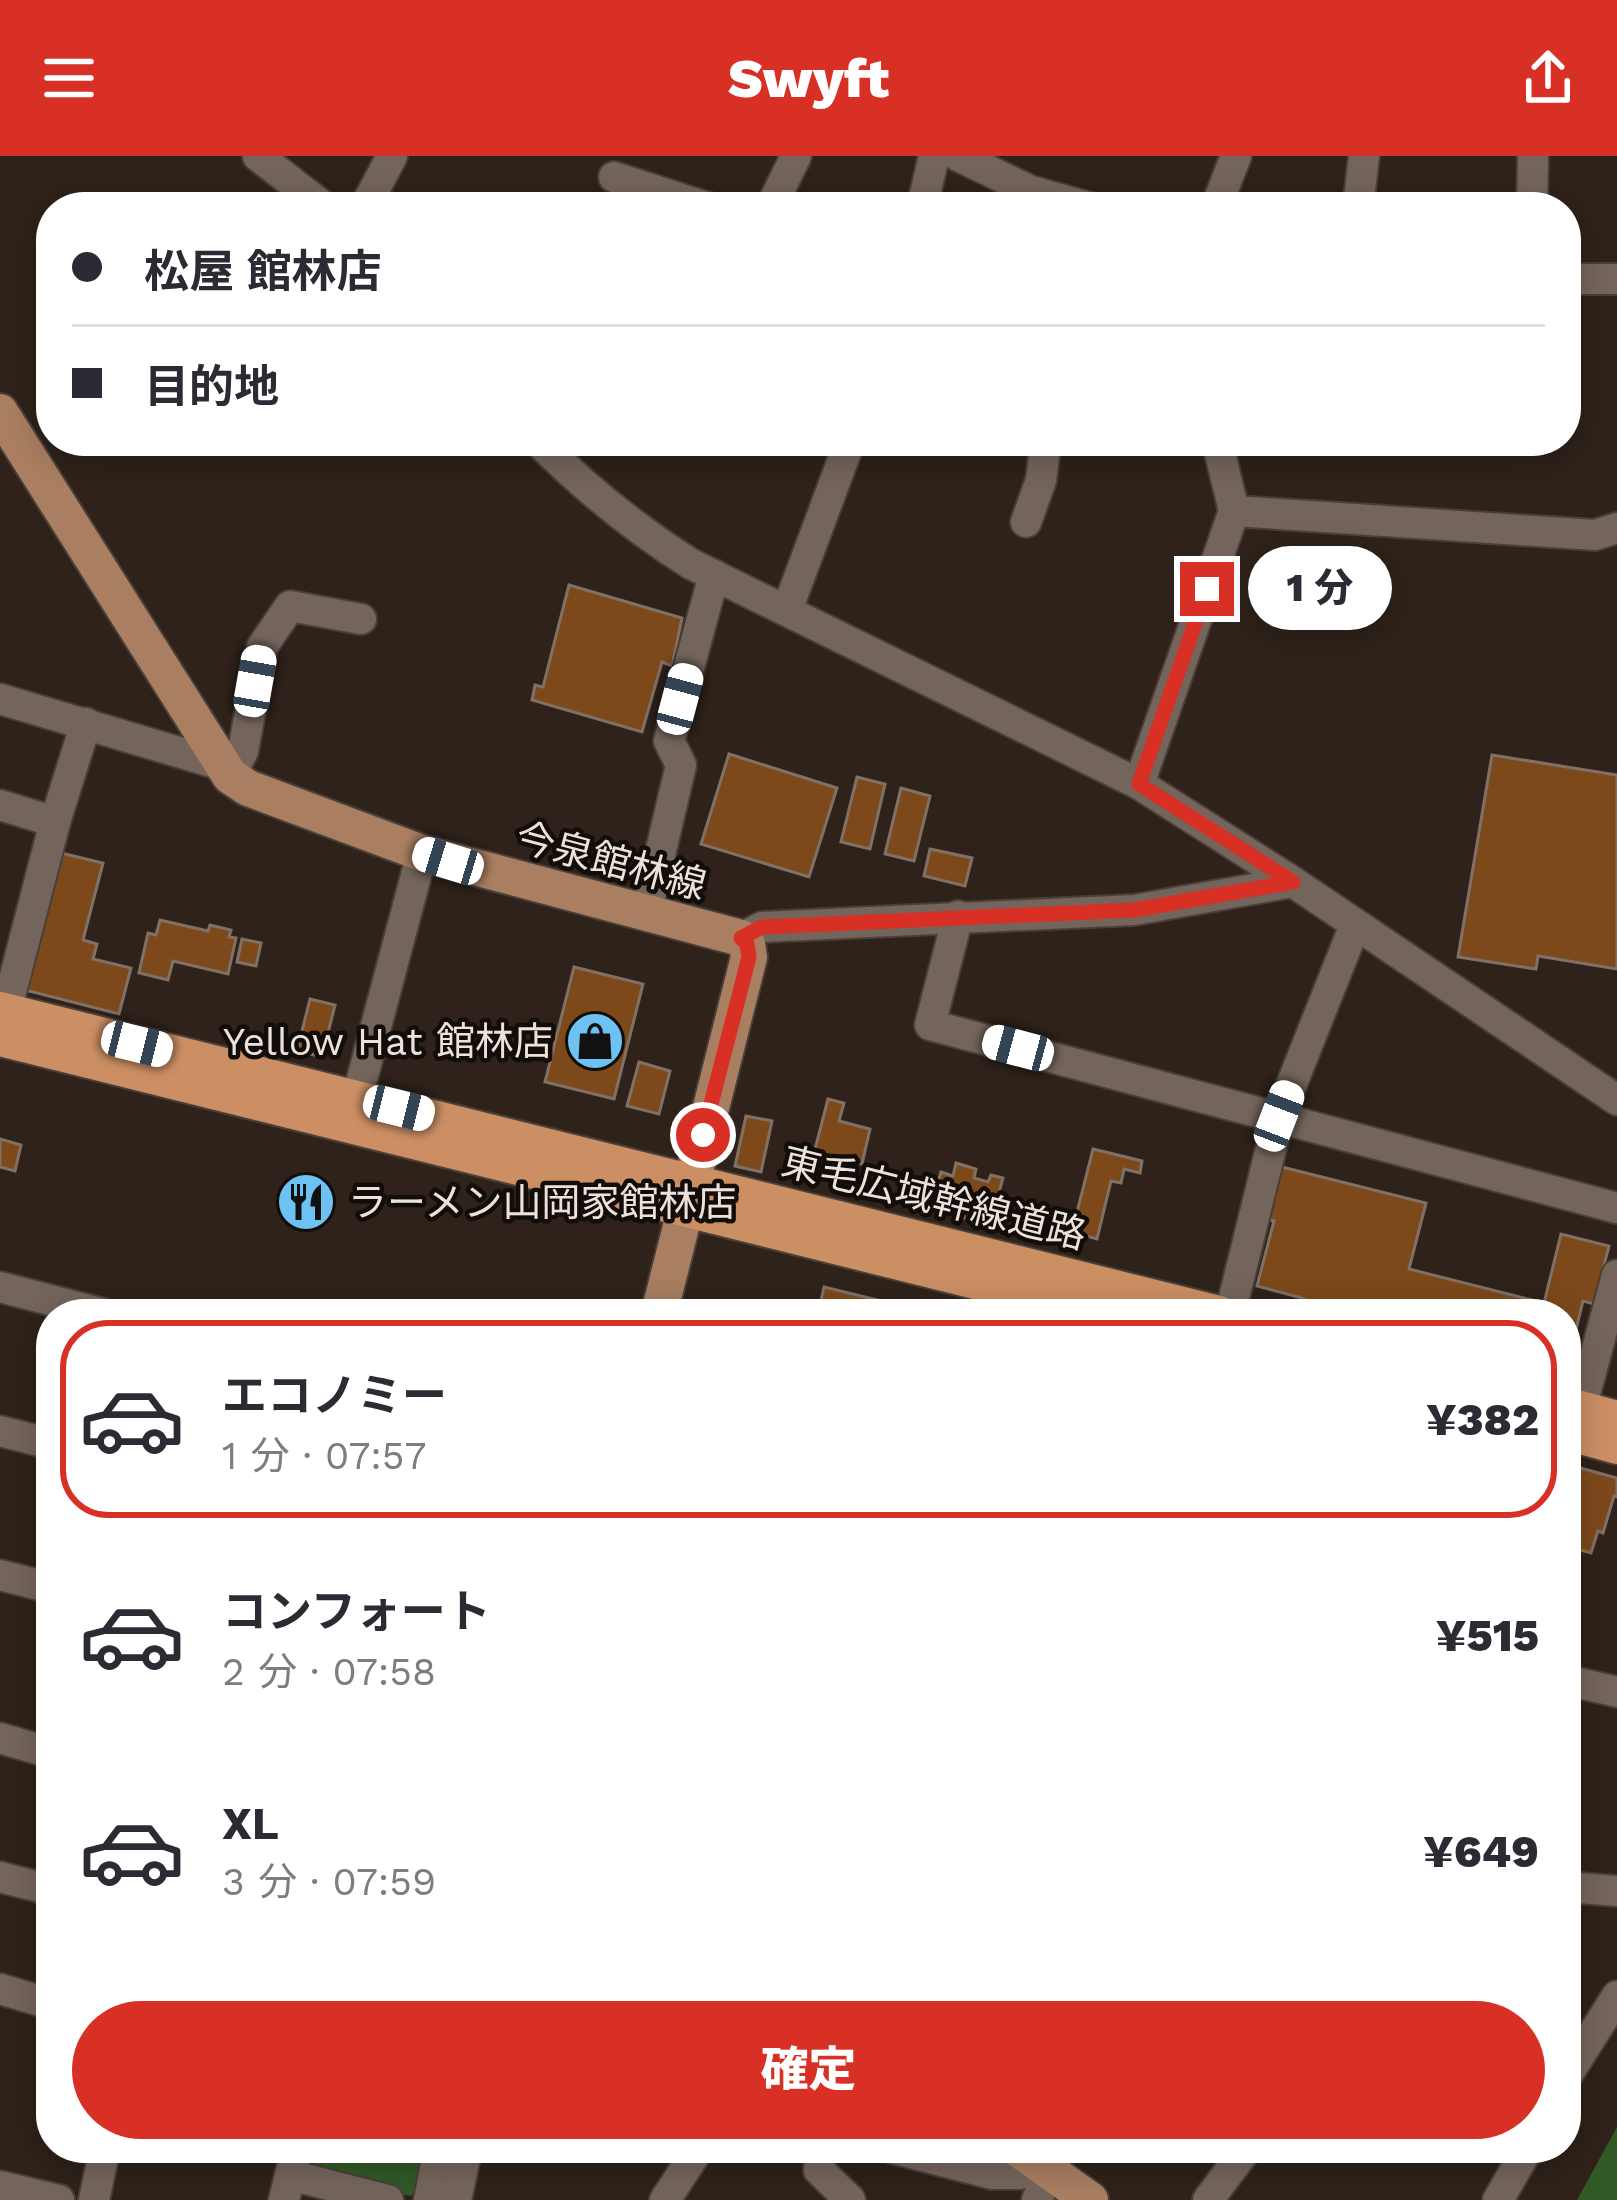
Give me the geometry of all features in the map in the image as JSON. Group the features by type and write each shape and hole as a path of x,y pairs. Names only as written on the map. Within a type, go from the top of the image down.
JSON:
{"highway":[{"name":"東毛広域幹線道路","path":"2,1020 357,1098 1056,1299"},
{"name":"東毛広域幹線道路","path":"2,1020 688,1194 1153,1299"},
{"path":"1581,1420 1617,1446"}],"main road":[{"path":"0,412 226,770"},
{"name":"今泉館林線","path":"226,770 248,788 422,853 741,938 747,944 749,957 663,1299"},
{"path":"1033,2169 1090,2200"}],"street":[{"path":"258,156 305,192"},
{"path":"373,192 392,156"},
{"path":"778,192 796,156"},
{"path":"926,192 934,156"},
{"path":"958,156 1035,192"},
{"path":"1222,192 1236,156"},
{"path":"1360,192 1364,156"},
{"path":"1532,192 1533,156"},
{"path":"614,177 660,192"},
{"path":"1581,279 1617,279"},
{"path":"553,456 639,531 714,575 1139,784 1617,1100"},
{"path":"788,610 844,456"},
{"path":"1026,522 1041,480 1039,456"},
{"path":"1139,784 1234,511 1221,456"},
{"path":"1234,511 1595,535 1617,528"},
{"path":"646,914 681,766 669,741 714,575"},
{"path":"0,699 226,770 243,751 262,647 290,606 361,619"},
{"path":"2,1020 86,723"},
{"path":"0,806 55,822"},
{"path":"357,1098 422,853"},
{"path":"741,938 762,927 1134,910 1293,882"},
{"path":"958,916 930,1025 1617,1208"},
{"path":"1234,1299 1279,1116 1355,925"},
{"path":"1581,1420 1617,1275"},
{"path":"2,1296 36,1302"},
{"path":"0,1431 36,1440"},
{"path":"0,1575 36,1584"},
{"path":"1581,1684 1617,1692"},
{"path":"0,1738 36,1749"},
{"path":"0,1876 36,1886"},
{"path":"1581,1888 1617,1891"},
{"path":"0,1989 36,2000"},
{"path":"1581,2053 1617,1996"},
{"path":"94,2200 102,2163"},
{"path":"429,2200 436,2163"},
{"path":"456,2200 463,2163"},
{"path":"665,2200 689,2163"},
{"path":"820,2163 819,2170 850,2200"},
{"path":"950,2163 992,2174 1033,2169"},
{"path":"1208,2200 1236,2163"},
{"path":"1498,2200 1519,2163"},
{"path":"290,2174 388,2200"},
{"path":"0,2186 59,2200"}],"green space":[{"path":"1617,2127 1617,2200 1577,2200"},
{"path":"297,2163 425,2163 411,2196 295,2173"}],"building":[{"path":"569,585 682,618 672,666 662,662 642,732 532,700 535,685 543,687"},
{"path":"729,754 837,788 809,877 701,844"},
{"path":"1492,755 1617,775 1617,969 1538,956 1536,969 1458,957"},
{"path":"857,777 885,784 870,849 841,842"},
{"path":"901,788 930,796 914,861 885,854"},
{"path":"930,849 972,858 965,886 924,876"},
{"path":"57,852 103,863 83,940 97,944 93,959 131,968 119,1014 21,989"},
{"path":"160,920 208,931 210,925 231,930 229,937 236,938 228,974 173,961 168,980 139,973 148,933 156,935"},
{"path":"242,939 261,943 256,966 237,962"},
{"path":"574,967 643,984 614,1099 545,1082"},
{"path":"310,999 335,1005 322,1057 297,1051"},
{"path":"639,1062 670,1071 659,1114 627,1106"},
{"path":"828,1099 844,1103 839,1121 870,1129 862,1164 814,1153"},
{"path":"746,1116 772,1121 761,1172 735,1166"},
{"path":"0,1139 21,1145 15,1171 0,1167"},
{"path":"1093,1149 1142,1161 1140,1173 1124,1169 1121,1183 1111,1181 1097,1239 1072,1232"},
{"path":"956,1163 976,1169 974,1178 988,1182 991,1175 1003,1178 990,1225 941,1212 945,1200 934,1197 941,1172 953,1176"},
{"path":"1278,1166 1426,1203 1409,1269 1528,1299 1304,1299 1257,1286 1274,1221 1265,1219"},
{"path":"1561,1234 1609,1246 1594,1304 1583,1301 1581,1309 1581,1299 1545,1299"},
{"path":"824,1287 873,1299 821,1299"},
{"path":"1581,1468 1617,1478 1617,1497 1591,1553 1581,1550"}],"place":[{"name":"Yellow Hat 館林店","path":"595,1041"},
{"name":"ラーメン山岡家館林店","path":"306,1202"}],"route":[{"path":"703,1135 749,957 741,938 762,927 1134,910 1293,882 1139,784 1207,589"}]}
